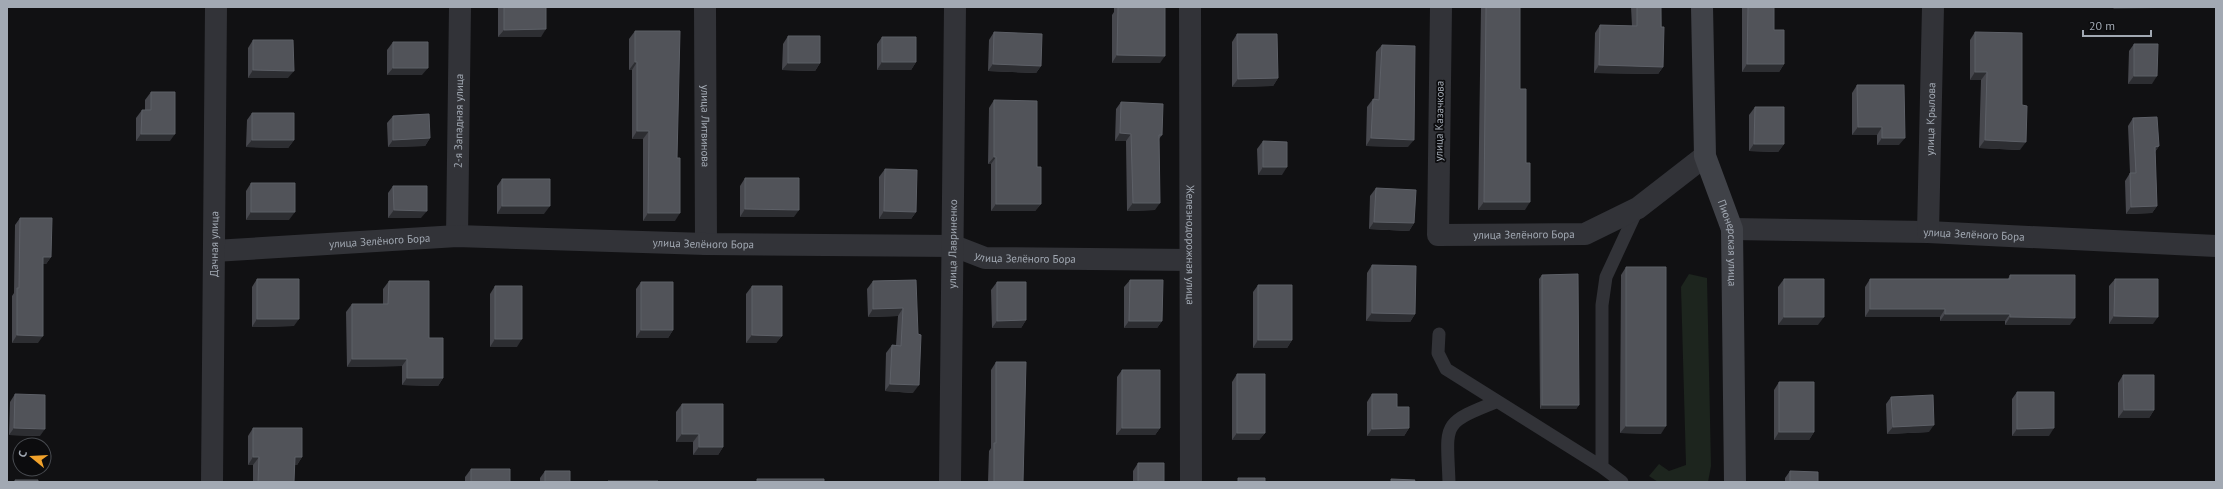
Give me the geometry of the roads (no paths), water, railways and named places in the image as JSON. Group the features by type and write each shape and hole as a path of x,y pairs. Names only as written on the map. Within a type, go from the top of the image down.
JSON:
{"street":[{"name":"Дачная улица","path":"212,482 216,7"},
{"name":"2-я Западная улица","path":"457,236 460,7"},
{"name":"улица Литвинова","path":"706,7 706,244"},
{"name":"улица Лавриненко","path":"950,482 954,246 955,7"},
{"name":"Железнодорожная улица","path":"1190,7 1191,482"},
{"name":"улица Казачкова","path":"1438,235 1441,7"},
{"name":"Пионерская улица","path":"1702,7 1705,156 1732,229 1735,482"},
{"name":"улица Крылова","path":"1928,232 1933,7"},
{"name":"улица Зелёного Бора","path":"1438,235 1586,234 1638,208 1705,156"},
{"name":"улица Зелёного Бора","path":"1732,229 1928,232 2216,246"},
{"name":"улица Зелёного Бора","path":"214,251 457,236 706,244 954,246 985,258 1190,260"}],"lane":[{"path":"1602,467 1602,306 1606,277 1638,208"},
{"path":"1439,334 1438,353 1446,369 1496,402 1602,467 1622,482"},
{"path":"1448,482 1447,437 1451,424 1463,415 1496,402"}]}
